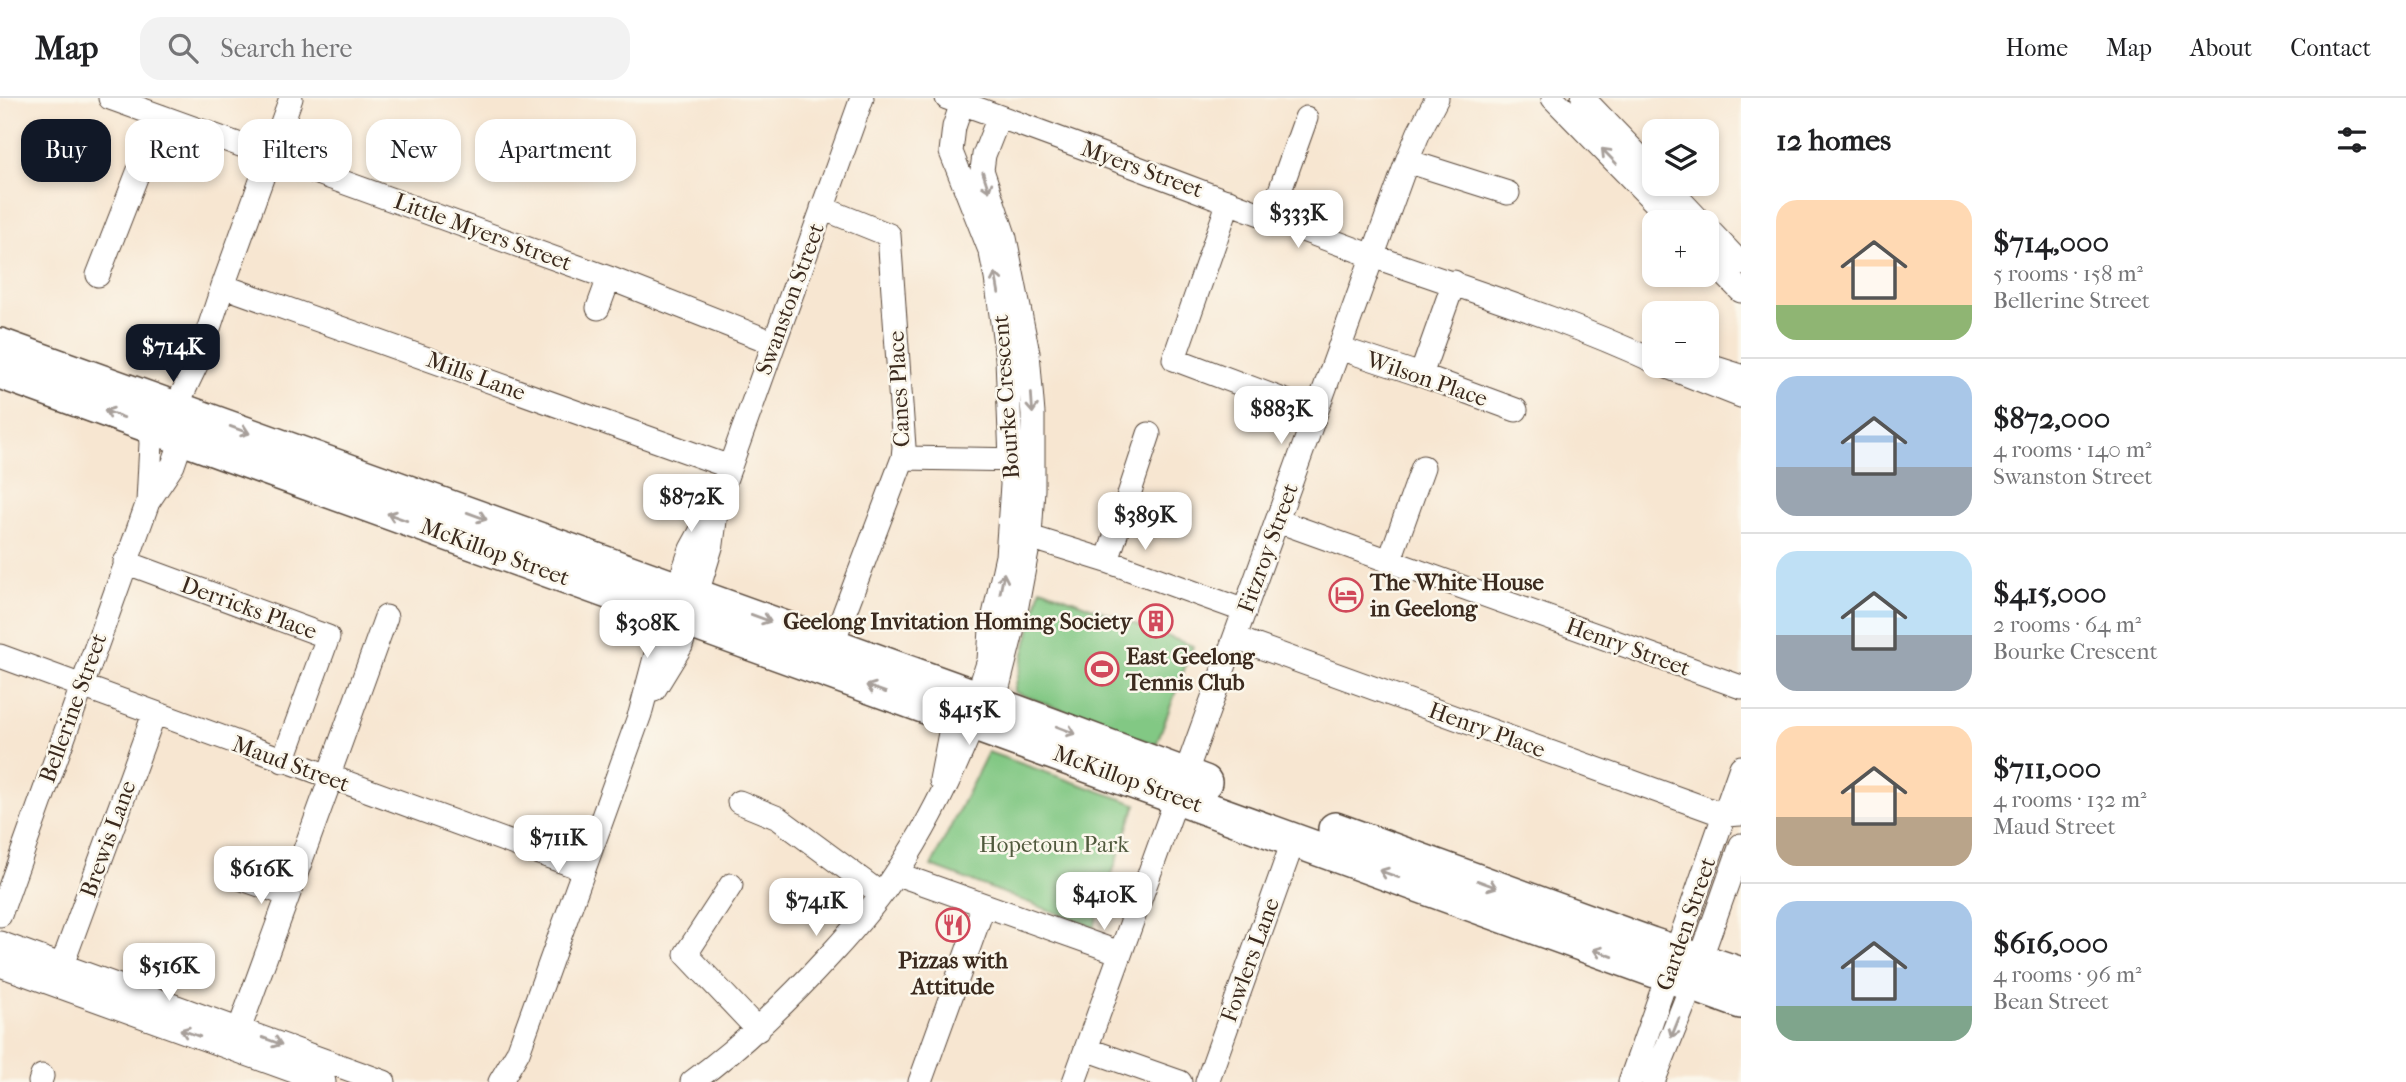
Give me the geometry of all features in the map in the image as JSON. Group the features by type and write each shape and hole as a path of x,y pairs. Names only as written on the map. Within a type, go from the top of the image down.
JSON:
{"highway":[{"name":"McKillop Street","path":"0,345 183,420 683,605 944,699 981,708 1181,786 1683,968 1741,1002"},
{"name":"McKillop Street","path":"0,372 149,426 183,420"},
{"name":"McKillop Street","path":"683,605 832,645 944,699"},
{"name":"McKillop Street","path":"1181,786 1294,839 1683,968 1741,974"}],"street":[{"name":"Little Myers Street","path":"110,98 238,144"},
{"name":"Bellerine Street","path":"283,119 291,98"},
{"name":"Swanston Street","path":"500,1082 518,1052 640,714 683,605 712,544 718,500 863,98"},
{"name":"Fitzroy Street","path":"1419,132 1422,98"},
{"name":"Fitzroy Street","path":"1074,1082 1372,255 1419,132 1437,98"},
{"path":"1553,98 1662,210"},
{"path":"1583,98 1642,159"},
{"name":"Myers Street","path":"955,101 1000,109 1229,201 1372,255 1454,282 1642,355"},
{"name":"Bourke Crescent","path":"692,1082 758,1030 841,944 897,874 957,763 981,708 991,629 1002,585 1020,534 1022,459 996,278 988,243 951,152 955,101"},
{"name":"Bourke Crescent","path":"1000,109 984,155 982,170 1005,238 1024,328 1032,414 1022,459"},
{"path":"98,275 160,116"},
{"path":"1271,216 1306,118"},
{"path":"1407,161 1508,193"},
{"name":"Bellerine Street","path":"0,915 148,502 173,466 198,361 261,182"},
{"name":"Little Myers Street","path":"342,182 609,278 774,343"},
{"path":"1676,196 1690,210"},
{"path":"1229,201 1174,359 1315,412"},
{"name":"Canes Place","path":"822,208 889,235 904,447 903,458 832,645"},
{"path":"1719,241 1741,264"},
{"path":"1719,269 1741,291"},
{"path":"598,308 609,278"},
{"path":"1421,375 1454,282"},
{"name":"Mills Lane","path":"223,286 730,467"},
{"name":"Myers Street","path":"1612,341 1642,348"},
{"name":"Wilson Place","path":"1339,348 1516,410"},
{"path":"1719,362 1741,359"},
{"path":"1719,368 1741,376"},
{"path":"1695,378 1741,396"},
{"name":"Bellerine Street","path":"148,502 151,443 149,426"},
{"path":"1107,561 1149,434"},
{"path":"903,458 1022,459"},
{"path":"1389,562 1423,467"},
{"name":"Henry Street","path":"1278,521 1741,687"},
{"path":"1020,534 1107,561 1245,611"},
{"name":"Derricks Place","path":"125,562 328,637 283,761"},
{"path":"236,1039 386,617"},
{"name":"Henry Place","path":"1235,638 1732,815"},
{"name":"Maud Street","path":"0,656 583,870"},
{"name":"Bourke Crescent","path":"940,794 944,754 950,733 944,699"},
{"name":"Brewis Lane","path":"62,965 154,714"},
{"name":"Garden Street","path":"1653,1082 1683,968 1732,815 1741,767"},
{"path":"738,802 778,818 881,894"},
{"name":"Fowlers Lane","path":"1207,1082 1294,839"},
{"name":"Garden Street","path":"1630,1082 1741,845"},
{"path":"897,874 1120,953"},
{"path":"231,875 288,895"},
{"path":"731,885 685,954 758,1030"},
{"path":"920,1082 984,905"},
{"path":"0,943 62,965 236,1039 277,1074 324,1082"},
{"path":"0,965 384,1082"},
{"path":"1086,1049 1180,1082"},
{"name":"Swanston Street","path":"514,1082 518,1052"}],"green space":[{"name":"East Geelong Tennis Club","path":"1041,588 1193,646 1156,745 1014,692"},
{"name":"Hopetoun Park","path":"988,752 1136,804 1094,927 931,866"}],"place":[{"name":"The White House in Geelong","path":"1346,595"},
{"name":"Geelong Invitation Homing Society","path":"1156,621"},
{"name":"East Geelong Tennis Club","path":"1102,669"},
{"name":"Pizzas with Attitude","path":"953,925"}]}
